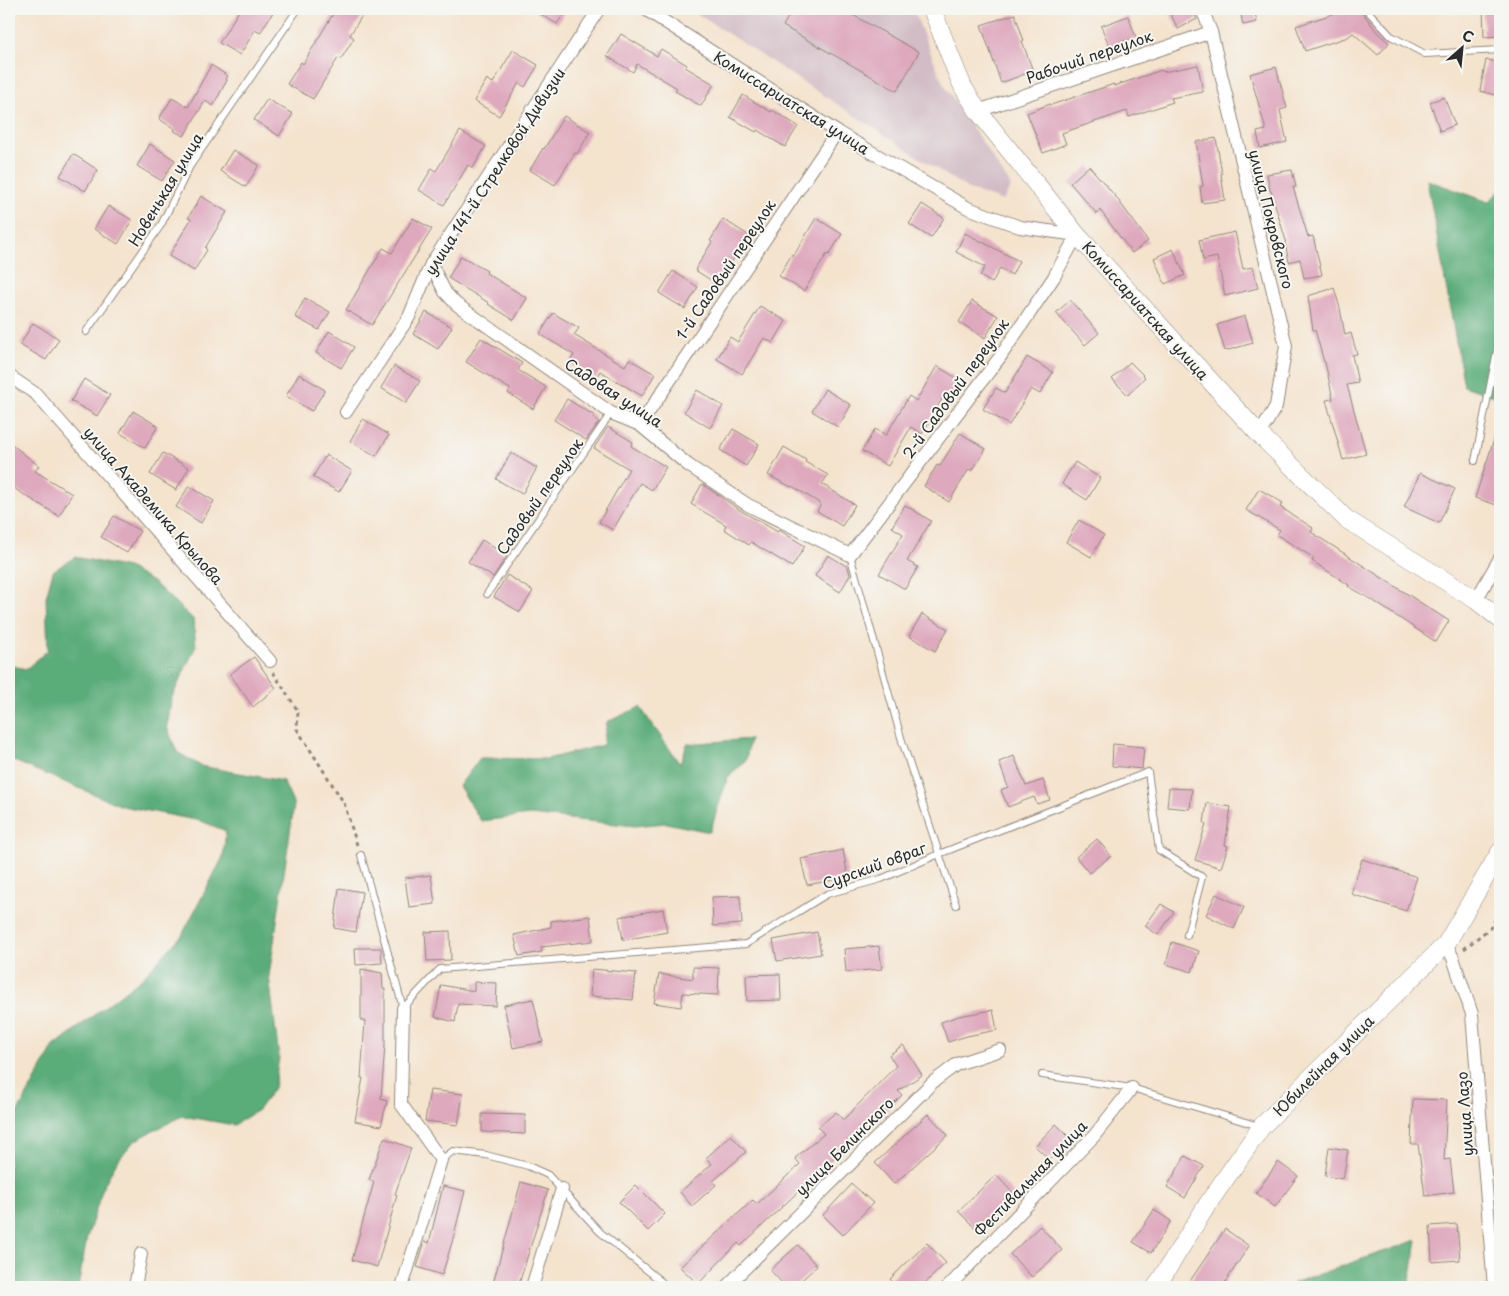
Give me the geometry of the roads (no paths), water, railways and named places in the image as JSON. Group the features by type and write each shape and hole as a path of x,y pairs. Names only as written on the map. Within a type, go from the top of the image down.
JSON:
{"main road":[{"path":"932,9 963,87 978,112 1077,235"},
{"name":"Комиссариатская улица","path":"1077,235 1258,433 1346,520 1476,600 1500,619"},
{"name":"Юбилейная улица","path":"1156,1287 1209,1202 1262,1126 1449,951 1500,852"}],"street":[{"name":"улица 141-й Стрелковой Дивизии","path":"346,412 409,317 432,264 599,9"},
{"name":"Комиссариатская улица","path":"645,9 837,132 968,208 1020,227 1077,235"},
{"name":"улица Покровского","path":"1203,9 1286,346 1276,406 1258,433"},
{"name":"Рабочий переулок","path":"978,112 1210,32"},
{"name":"1-й Садовый переулок","path":"640,425 837,132"},
{"name":"2-й Садовый переулок","path":"850,555 1000,357 1054,277 1077,235"},
{"name":"Садовая улица","path":"432,264 445,292 456,304 611,413 640,425 688,465 748,505 850,555"},
{"name":"улица Академика Крылова","path":"9,376 36,394 270,661"},
{"path":"1476,600 1500,558"},
{"name":"улица Лазо","path":"1449,951 1472,1014 1494,1287"},
{"path":"402,1008 401,1104 441,1160 402,1287"},
{"name":"улица Белинского","path":"726,1287 933,1082 956,1064 1000,1050"},
{"name":"Фестивальная улица","path":"948,1287 1094,1136 1132,1088"},
{"path":"532,1287 562,1189"},
{"path":"135,1287 141,1254"}],"lane":[{"name":"Новенькая улица","path":"86,332 161,225 190,166 298,9"},
{"path":"1366,9 1391,36 1425,54 1500,50"},
{"path":"1475,461 1500,336"},
{"name":"Садовый переулок","path":"487,594 611,413"},
{"path":"850,555 902,741 956,905"},
{"name":"Сурский овраг","path":"402,1008 440,969 746,944 827,894 881,879 939,854 1148,772 1160,850 1202,876 1187,936"},
{"path":"361,855 402,1008"},
{"path":"1042,1075 1132,1088 1262,1126"},
{"path":"441,1160 453,1152 486,1155 528,1166 548,1175 600,1232 668,1287"}]}
